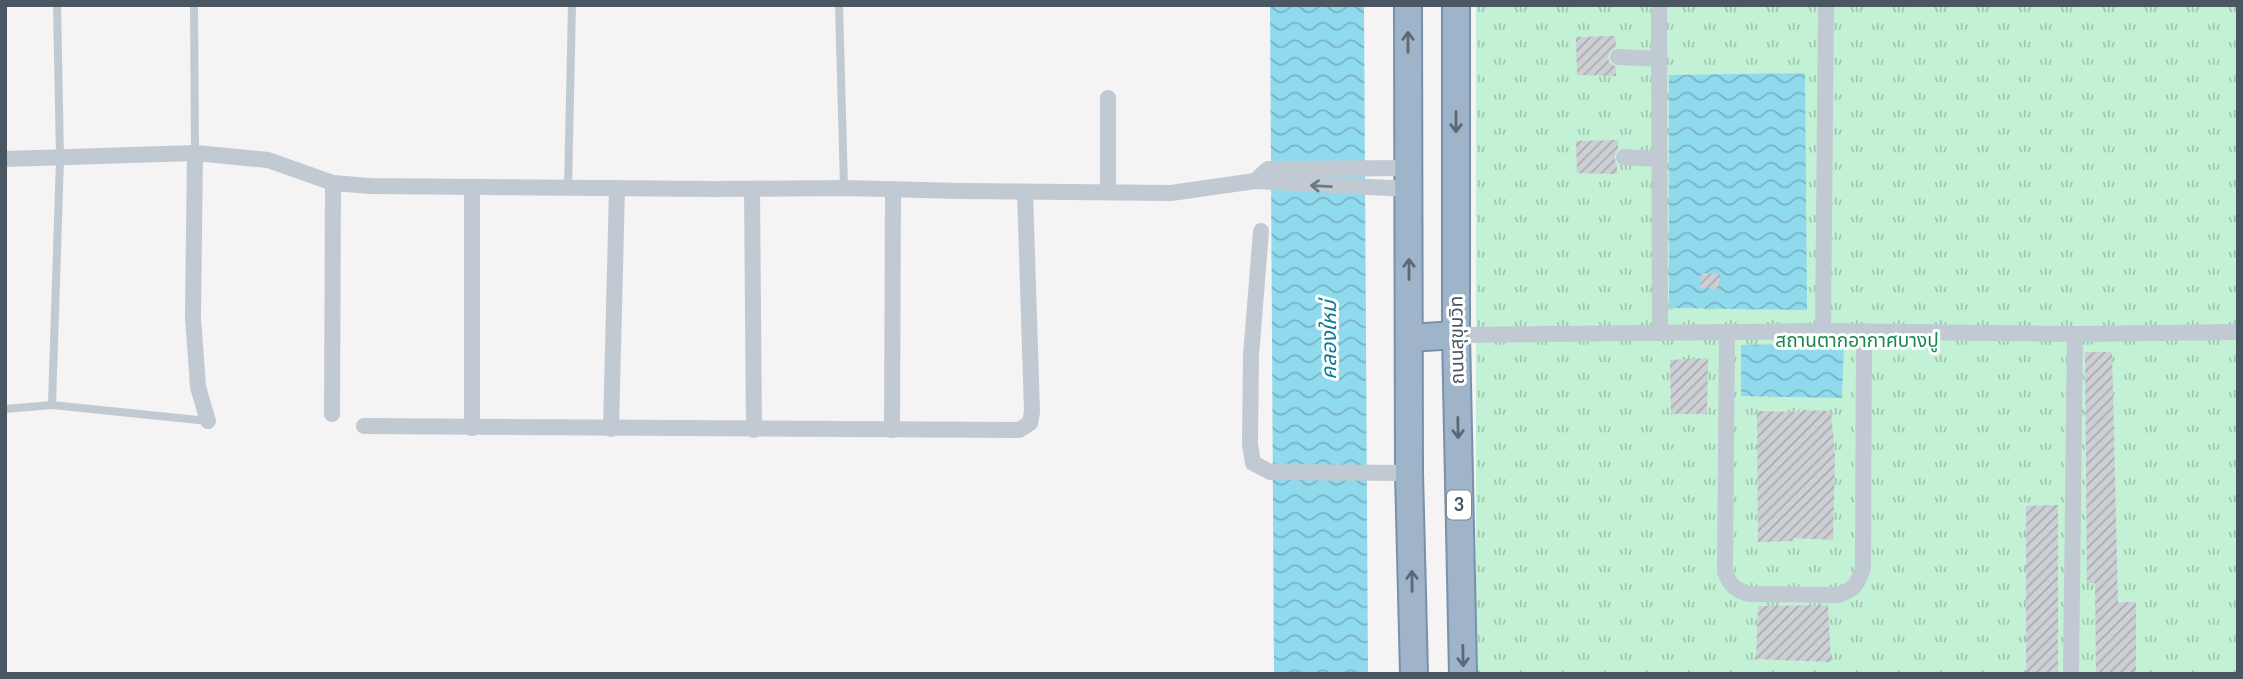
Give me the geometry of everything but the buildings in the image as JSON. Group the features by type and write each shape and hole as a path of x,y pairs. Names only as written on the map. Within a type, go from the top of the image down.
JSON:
{"highway":[{"path":"1408,5 1409,473 1414,674"},
{"name":"ถนนสุขุมวิท","path":"1456,5 1456,335 1463,674"},
{"path":"1409,338 1456,335"}],"street":[{"path":"1659,5 1660,333"},
{"path":"1823,331 1826,5"},
{"path":"1618,57 1659,59"},
{"path":"1108,98 1108,192"},
{"path":"195,153 193,317 198,387 208,421"},
{"path":"5,159 195,153 268,160 333,183 370,186 844,188 1171,193 1263,177 1377,168 1408,179"},
{"path":"1625,157 1660,159"},
{"path":"1263,177 1377,189 1408,179"},
{"path":"332,414 333,183"},
{"path":"472,187 472,428"},
{"path":"611,429 617,188"},
{"path":"752,189 754,430"},
{"path":"892,430 893,189"},
{"path":"364,426 1019,430 1030,423 1032,412 1025,192"},
{"path":"1261,231 1251,356 1250,444 1254,463 1270,472 1409,473"},
{"path":"1456,335 1823,331 2075,334 2238,332"},
{"path":"1727,332 1725,572 1729,582 1737,590 1749,594 1838,595 1857,584 1863,568 1864,332"},
{"path":"2071,674 2075,334"}],"lane":[{"path":"52,405 60,158 57,5"},
{"path":"194,5 195,153"},
{"path":"568,187 572,5"},
{"path":"839,5 844,188"},
{"path":"5,410 52,405 208,421"}],"green space":[{"name":"สถานตากอากาศบางปู","path":"1476,5 2238,5 2238,674 1476,674"}],"water":[{"name":"คลองใหม่","path":"1270,5 1364,5 1368,674 1274,674"},
{"path":"1805,73 1807,310 1669,308 1669,75"},
{"path":"1844,343 1842,398 1741,396 1741,345"}]}
